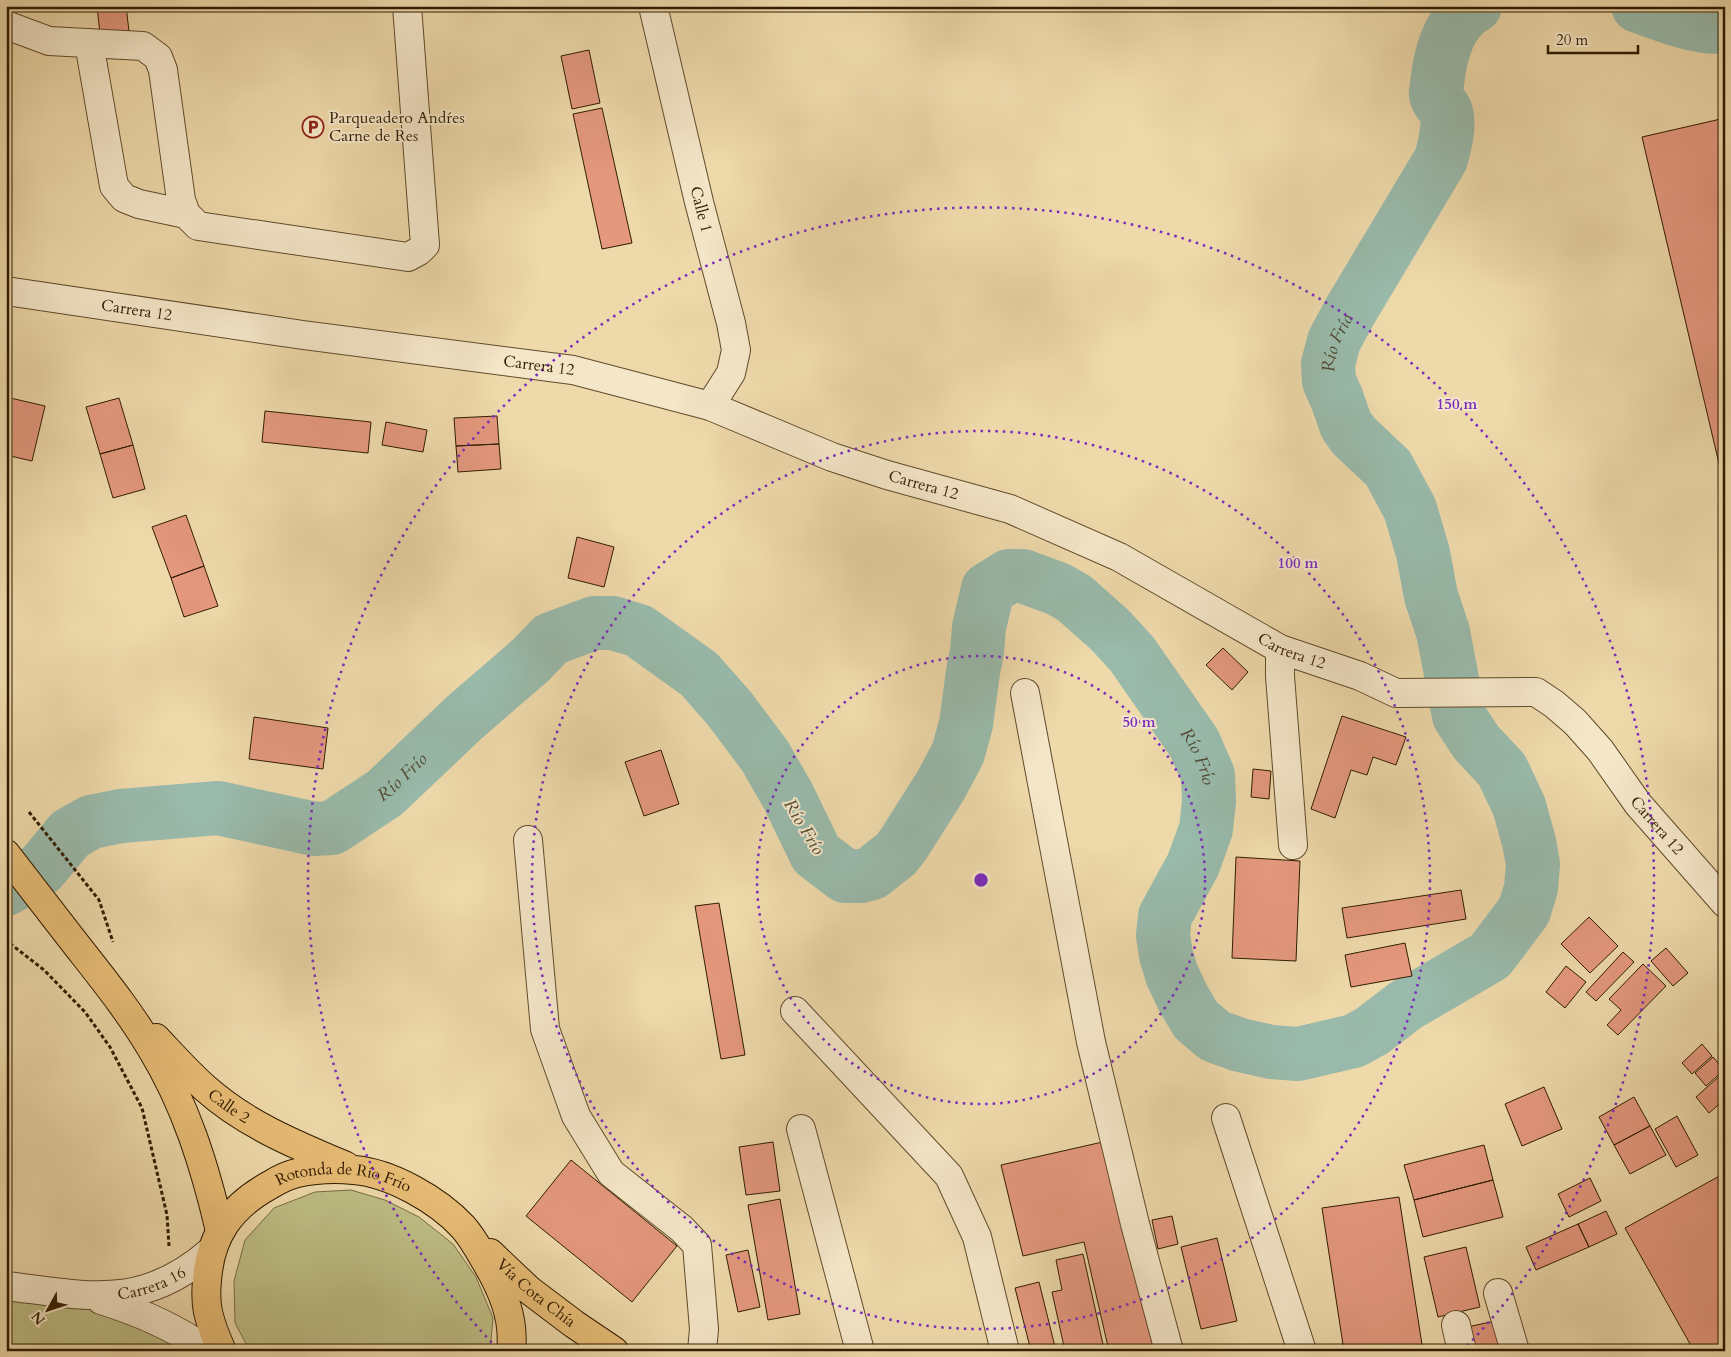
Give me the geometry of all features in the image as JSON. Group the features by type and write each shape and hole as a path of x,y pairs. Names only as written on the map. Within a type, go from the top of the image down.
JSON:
{"main road":[{"name":"Calle 2","path":"6,854 126,1008 205,1089 245,1118 283,1140 354,1170"},
{"name":"Calle 2","path":"126,1008 152,1049 183,1111 194,1138 206,1175 216,1241"},
{"name":"Rotonda de Río Frío","path":"222,1351 208,1311 206,1290 216,1241 229,1217 260,1190 280,1179 296,1173 313,1170 354,1170 386,1178 418,1192 445,1211 463,1228 494,1274 505,1298 511,1320 511,1351"},
{"name":"Vía Cota Chía","path":"463,1228 529,1290 614,1351"}],"street":[{"path":"6,25 49,41 143,46 158,57 163,70 181,200 186,214 198,226 408,257 425,245 407,6"},
{"name":"Calle 1","path":"652,6 699,202 731,323 736,350 731,373 710,406"},
{"path":"90,43 114,186 124,198 186,214"},
{"name":"Carrera 12","path":"6,291 303,335 573,370 710,406 832,457 887,475 1010,509 1119,557 1280,648 1360,676 1396,693 1536,692 1575,722 1600,750 1638,804 1725,903"},
{"path":"1280,648 1280,676 1293,845"},
{"path":"1025,693 1091,1042 1135,1224 1169,1351"},
{"path":"528,840 545,1029 576,1116 611,1173 682,1229 697,1245 704,1329 702,1351"},
{"path":"795,1011 949,1176 977,1237 1004,1351"},
{"path":"1226,1118 1302,1351"},
{"path":"801,1129 860,1351"},
{"name":"Carrera 16","path":"6,1286 83,1295 121,1295 152,1288 180,1275 194,1266 216,1241"},
{"path":"1498,1293 1516,1351"},
{"name":"Carrera 16","path":"83,1295 145,1315 181,1333 208,1351"},
{"path":"1456,1325 1462,1351"}],"path":[{"path":"29,812 99,900"},
{"path":"6,938 44,970 84,1012 110,1047 142,1108 167,1216 169,1247 166,1252"}],"green space":[{"path":"351,1190 385,1200 419,1217 453,1244 476,1277 493,1318 490,1351 250,1351 235,1323 234,1281 245,1240 274,1208 315,1192"},
{"path":"6,1286 83,1295 208,1351 6,1351"}],"building":[{"path":"97,6 126,6 129,31 100,34"},
{"path":"589,50 600,103 572,109 561,56"},
{"path":"602,108 632,243 602,249 573,114"},
{"path":"1725,118 1725,489 1642,137"},
{"path":"6,397 45,406 32,461 6,455"},
{"path":"119,398 133,445 100,454 86,407"},
{"path":"265,411 371,422 368,453 262,442"},
{"path":"497,416 499,444 456,446 454,418"},
{"path":"386,422 427,430 423,452 382,445"},
{"path":"499,444 501,469 458,472 456,446"},
{"path":"133,445 145,489 113,498 100,454"},
{"path":"186,515 204,566 171,578 152,527"},
{"path":"577,537 614,547 604,587 568,578"},
{"path":"204,566 218,606 184,617 171,578"},
{"path":"1223,648 1248,672 1232,690 1206,665"},
{"path":"1342,716 1406,737 1396,765 1373,757 1367,775 1351,770 1335,818 1311,809"},
{"path":"254,717 328,728 323,769 249,759"},
{"path":"661,750 679,804 644,816 625,762"},
{"path":"1253,769 1271,771 1269,799 1251,797"},
{"path":"1236,857 1300,861 1296,961 1232,958"},
{"path":"1461,890 1466,919 1347,938 1342,908"},
{"path":"719,903 745,1055 721,1059 695,906"},
{"path":"1589,917 1618,946 1590,973 1561,944"},
{"path":"1405,943 1412,976 1351,987 1345,955"},
{"path":"1666,948 1688,973 1673,986 1651,961"},
{"path":"1623,952 1634,962 1596,1001 1586,992"},
{"path":"1643,964 1666,986 1618,1035 1607,1025 1621,1010 1609,999"},
{"path":"1566,966 1586,982 1565,1008 1546,992"},
{"path":"1702,1044 1712,1056 1692,1074 1682,1063"},
{"path":"1713,1057 1724,1070 1706,1086 1695,1073"},
{"path":"1723,1073 1725,1099 1709,1113 1696,1097"},
{"path":"1544,1087 1562,1129 1522,1146 1505,1104"},
{"path":"1634,1097 1650,1126 1614,1145 1599,1117"},
{"path":"1677,1116 1698,1155 1676,1167 1655,1129"},
{"path":"1650,1126 1666,1155 1630,1174 1614,1145"},
{"path":"1107,1141 1156,1351 1109,1351 1084,1242 1023,1256 1001,1165"},
{"path":"773,1142 780,1191 746,1195 739,1147"},
{"path":"1484,1145 1493,1180 1414,1200 1404,1165"},
{"path":"571,1160 677,1246 632,1302 526,1216"},
{"path":"1725,1173 1725,1344 1713,1351 1694,1351 1625,1228"},
{"path":"1590,1178 1601,1201 1569,1217 1558,1194"},
{"path":"1493,1180 1503,1217 1423,1237 1414,1200"},
{"path":"1399,1197 1423,1351 1344,1351 1322,1208"},
{"path":"780,1199 800,1314 768,1320 748,1205"},
{"path":"1606,1211 1617,1234 1589,1247 1578,1224"},
{"path":"1172,1216 1178,1244 1158,1249 1152,1220"},
{"path":"1578,1224 1589,1247 1536,1270 1526,1247"},
{"path":"1217,1238 1237,1321 1201,1329 1181,1247"},
{"path":"1466,1247 1480,1307 1438,1317 1424,1257"},
{"path":"748,1250 760,1307 738,1312 726,1255"},
{"path":"1083,1254 1104,1349 1065,1351 1052,1292 1062,1290 1056,1260"},
{"path":"1039,1282 1056,1351 1031,1351 1015,1288"},
{"path":"1504,1319 1510,1346 1484,1351 1468,1351 1463,1328"}],"waterway":[{"name":"Río Frío","path":"6,889 41,869 70,834 91,822 121,816 218,808 315,829 332,828 385,793 465,717 531,660 551,639 594,623 613,623 639,631 699,674 729,708 765,756 788,796 816,854 845,876 861,876 872,873 896,854 903,845 941,785 958,753 966,724 979,627 988,589 1009,576 1023,576 1058,589 1074,598 1110,630 1132,654 1194,743 1208,775 1209,801 1206,829 1193,865 1165,916 1163,935 1172,975 1196,1020 1215,1036 1240,1045 1271,1052 1298,1054 1354,1041 1372,1031 1406,1005 1490,956 1524,911 1531,888 1533,864 1519,806 1502,770 1476,742 1459,716 1443,632 1431,596 1423,553 1410,509 1388,468 1354,436 1346,425 1329,381 1328,364 1334,341 1441,159 1447,124 1446,112 1436,94 1440,62 1447,40 1458,20 1475,6"},
{"name":"Río Frío","path":"1638,6 1695,24 1717,27 1725,25"}],"place":[{"name":"Parqueadero Andŕes Carne de Res","path":"313,127"}]}
